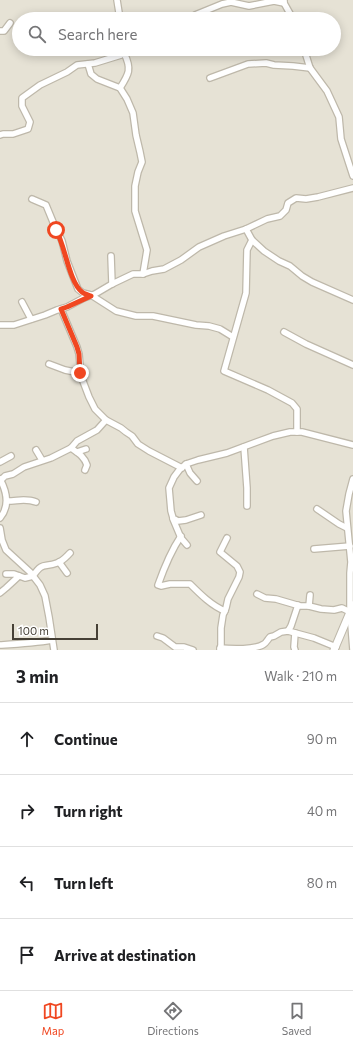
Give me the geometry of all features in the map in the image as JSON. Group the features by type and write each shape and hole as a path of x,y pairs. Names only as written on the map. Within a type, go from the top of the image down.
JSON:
{"street":[{"path":"117,0 119,12"},
{"path":"202,12 231,2 249,6 274,1 284,1 290,12"},
{"path":"0,31 4,31 10,23"},
{"path":"0,136 3,134 14,134 28,129 30,122 22,106 22,98 40,85 78,65 121,56"},
{"path":"120,88 130,67 126,56"},
{"path":"306,56 310,68 327,91 338,117 341,139 353,176"},
{"path":"210,78 248,64 266,63 310,68"},
{"path":"88,64 91,74 97,79 120,88 133,113 142,162 135,186 135,211 147,250 143,274"},
{"path":"0,325 14,325 67,307 133,274 143,274 164,269 181,260 199,247 224,236 246,229 267,219 280,216 286,210 288,203 296,198 306,199 318,197 353,188"},
{"path":"32,199 46,205 62,241 67,261 78,289 83,293 116,311 136,316 153,316 196,325 209,326 220,329 234,337"},
{"path":"246,229 252,240 264,251 279,261 290,266 312,282 353,300"},
{"path":"252,240 247,250 246,293 224,371 268,390 292,403 297,409 297,432"},
{"path":"111,256 112,284"},
{"path":"22,302 31,319"},
{"path":"61,309 77,347 80,373 94,409 106,420 132,436 138,444 149,451 184,466 197,481"},
{"path":"284,332 306,344 353,364"},
{"path":"49,364 65,370 80,373"},
{"path":"0,518 6,508 7,502 1,479 24,467 51,458 71,448 77,441 96,430 106,420"},
{"path":"187,544 181,536 173,518 169,488 174,477 184,466 198,460 227,453 273,436 290,432 302,432 353,446"},
{"path":"244,447 247,506"},
{"path":"71,448 85,459 87,465 85,470"},
{"path":"77,452 86,449"},
{"path":"36,450 42,460"},
{"path":"0,462 11,456"},
{"path":"352,650 351,562 346,511 353,479"},
{"path":"7,502 16,502 25,499 31,499 36,502"},
{"path":"318,509 347,528"},
{"path":"173,518 178,521 201,515"},
{"path":"0,528 2,540 6,550 30,572 40,585 45,596 54,650"},
{"path":"181,536 167,562 158,585 190,584 201,595 218,608 225,611"},
{"path":"227,538 220,552 238,566 240,572 228,599 222,622 220,649 248,649 256,647 264,644 270,637 281,632 288,631 314,638 335,648 352,609"},
{"path":"314,549 350,546"},
{"path":"6,574 14,574 25,578 33,576 41,566 57,564 64,560 70,553"},
{"path":"59,562 67,572"},
{"path":"0,592 19,576"},
{"path":"257,594 266,598 321,609 352,609"},
{"path":"309,606 310,595"},
{"path":"288,631 298,605"},
{"path":"295,633 295,650"},
{"path":"157,636 163,638 175,648 191,650"},
{"path":"0,646 52,640"}],"shaded area":[{"path":"0,0 353,0 353,650 0,650"}],"route":[{"path":"56,230 62,241 71,274 78,289 91,296 61,309 77,347 80,373"}]}
